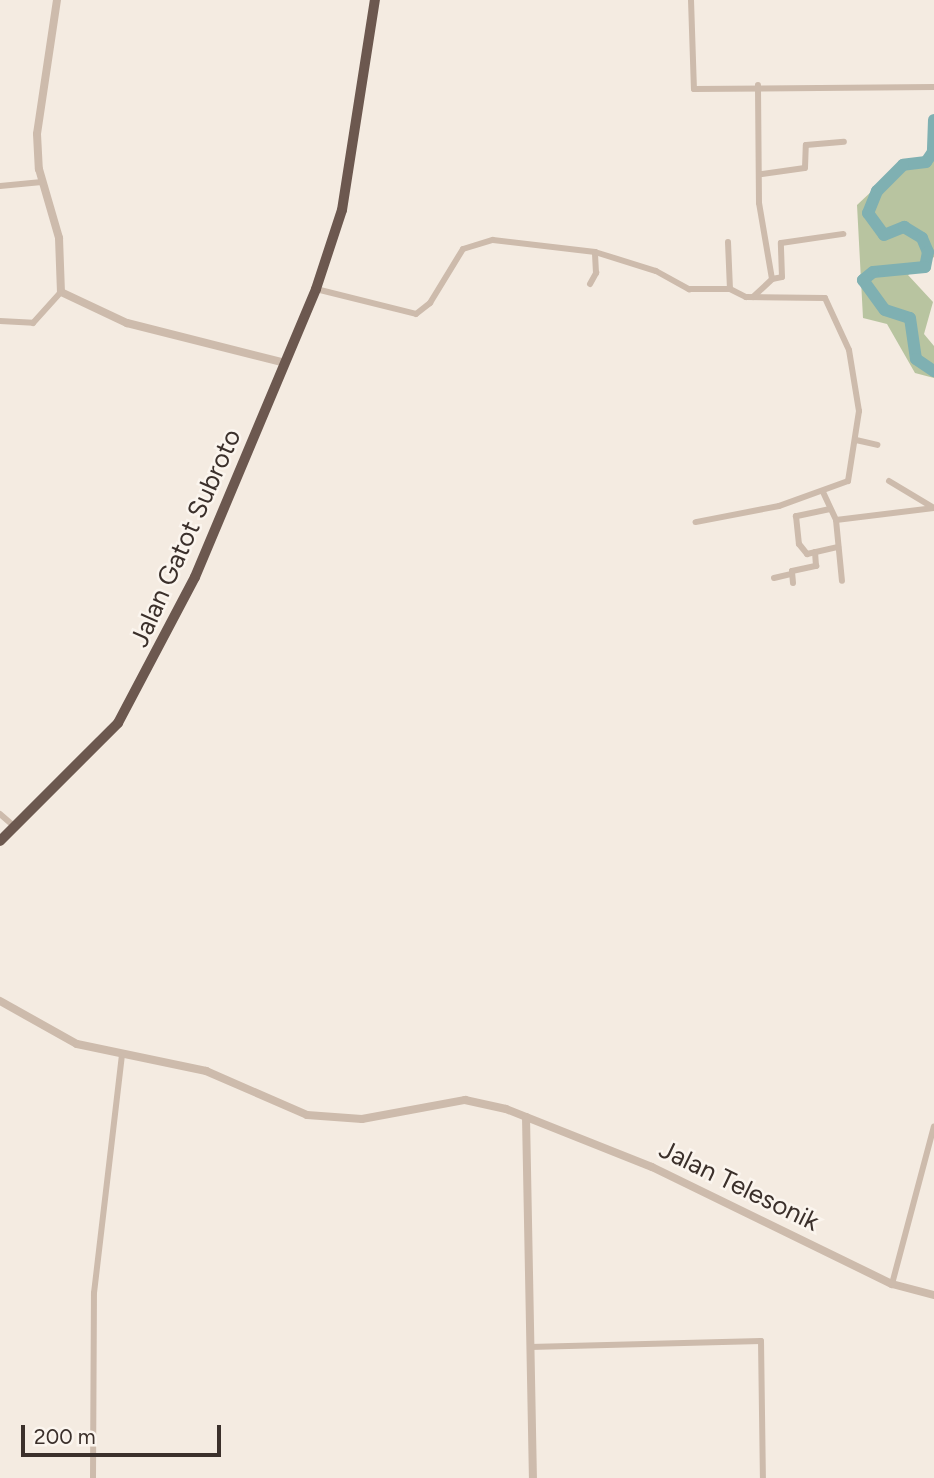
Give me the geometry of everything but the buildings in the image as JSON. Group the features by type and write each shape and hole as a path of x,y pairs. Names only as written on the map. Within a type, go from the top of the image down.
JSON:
{"highway":[{"name":"Jalan Gatot Subroto","path":"0,841 94,751 143,682 195,577 316,289 342,210 375,0"}],"street":[{"path":"0,321 33,323 61,292 59,238 42,182 37,134 57,0"},
{"path":"691,0 691,87 934,87"},
{"path":"758,85 762,174 759,203 772,279"},
{"path":"762,174 806,168 806,145 844,142"},
{"path":"0,186 42,182"},
{"path":"753,297 772,279 782,277 781,243 842,234"},
{"path":"316,289 416,314 430,303 457,255 476,242 595,252 656,271 689,289 730,289 753,297 827,299 849,350 859,411 849,481 823,492 696,522"},
{"path":"727,242 730,289"},
{"path":"590,284 596,273 595,252"},
{"path":"61,292 127,324 285,363"},
{"path":"856,440 877,445"},
{"path":"851,465 861,463"},
{"path":"836,520 934,508 889,481"},
{"path":"823,492 836,520 842,581"},
{"path":"830,509 796,516 800,548 816,552 838,547"},
{"path":"774,578 816,566 816,552"},
{"path":"792,574 793,583"},
{"path":"0,814 15,826"},
{"name":"Jalan Telesonik","path":"0,1001 64,1038 122,1056 215,1074 307,1115 362,1119 471,1100 526,1117 652,1167 892,1284 934,1295"},
{"path":"93,1478 94,1293 122,1056"},
{"path":"526,1117 533,1478"},
{"path":"892,1284 934,1126"},
{"path":"530,1346 761,1340 763,1478"}],"green space":[{"path":"926,158 934,161 934,257 908,275 933,302 924,334 934,346 934,378 915,373 887,324 863,318 857,205 905,160"}],"waterway":[{"path":"934,120 933,152 926,162 903,165 877,191 868,213 884,235 904,227 922,238 928,252 925,267 873,272 863,280 885,310 910,318 916,359 934,371"}]}
